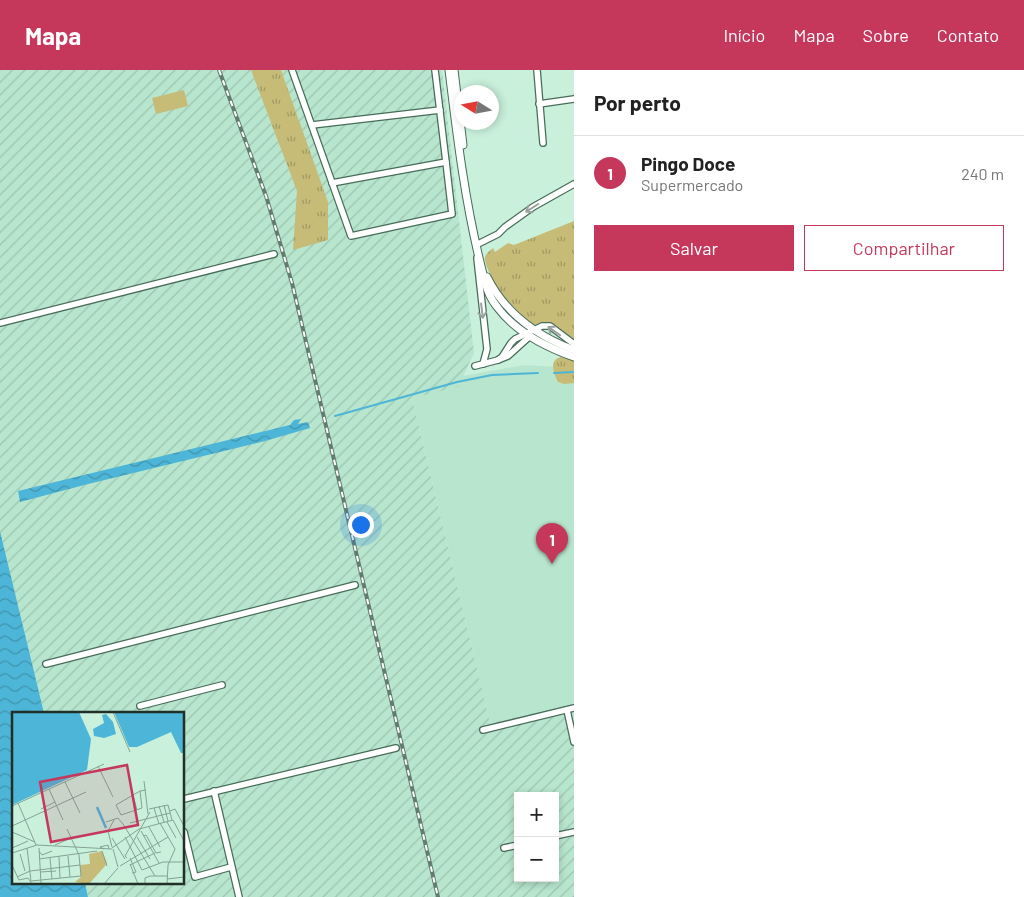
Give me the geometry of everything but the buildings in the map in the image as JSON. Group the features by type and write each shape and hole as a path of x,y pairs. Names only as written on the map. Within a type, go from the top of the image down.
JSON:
{"street":[{"path":"292,70 351,236 452,214 435,70"},
{"path":"448,70 460,157 484,282 497,307 507,318 529,333 574,357"},
{"path":"454,70 469,210"},
{"path":"537,70 543,143"},
{"path":"539,104 574,99"},
{"path":"312,125 440,110"},
{"path":"332,183 446,162"},
{"path":"476,245 498,234 514,219 574,184"},
{"path":"476,245 486,350 483,364"},
{"path":"0,323 274,254"},
{"path":"475,366 498,360 513,341 542,326 550,326 574,344"},
{"path":"529,333 574,350"},
{"path":"46,664 355,585"},
{"path":"140,706 222,686"},
{"path":"483,730 574,708"},
{"path":"567,710 574,742"},
{"path":"185,799 396,748"},
{"path":"214,791 239,897"},
{"path":"559,835 574,832"},
{"path":"185,836 195,877 231,867"},
{"path":"504,848 514,846"}],"shaded area":[{"path":"0,70 442,70 474,353 458,387 412,398 490,723 574,704 574,897 88,897 85,884 185,884 185,712 44,712 0,531"},
{"path":"524,365 574,368 574,704 490,723 412,397 458,387 463,376"}],"green space":[{"path":"251,70 281,70 328,202 328,240 293,250 297,191"},
{"path":"184,90 188,106 156,114 152,98"},
{"path":"574,221 574,340 552,324 547,323 534,326 527,320 508,302 498,288 489,272 485,259 486,254 493,248 495,252 508,243 514,245"},
{"path":"561,357 574,360 574,383 564,384 558,382 553,364 554,361"}],"water":[{"path":"301,419 298,424 308,422 310,428 20,502 18,491 290,425 294,420"},
{"path":"0,531 44,712 12,712 12,884 85,884 88,897 0,897"}],"waterway":[{"path":"554,373 574,372"},
{"path":"335,416 457,382 492,375 538,373"}],"railway":[{"path":"219,70 266,196 292,283 438,897"}],"place":[{"name":"Pingo Doce","path":"552,564"}]}
